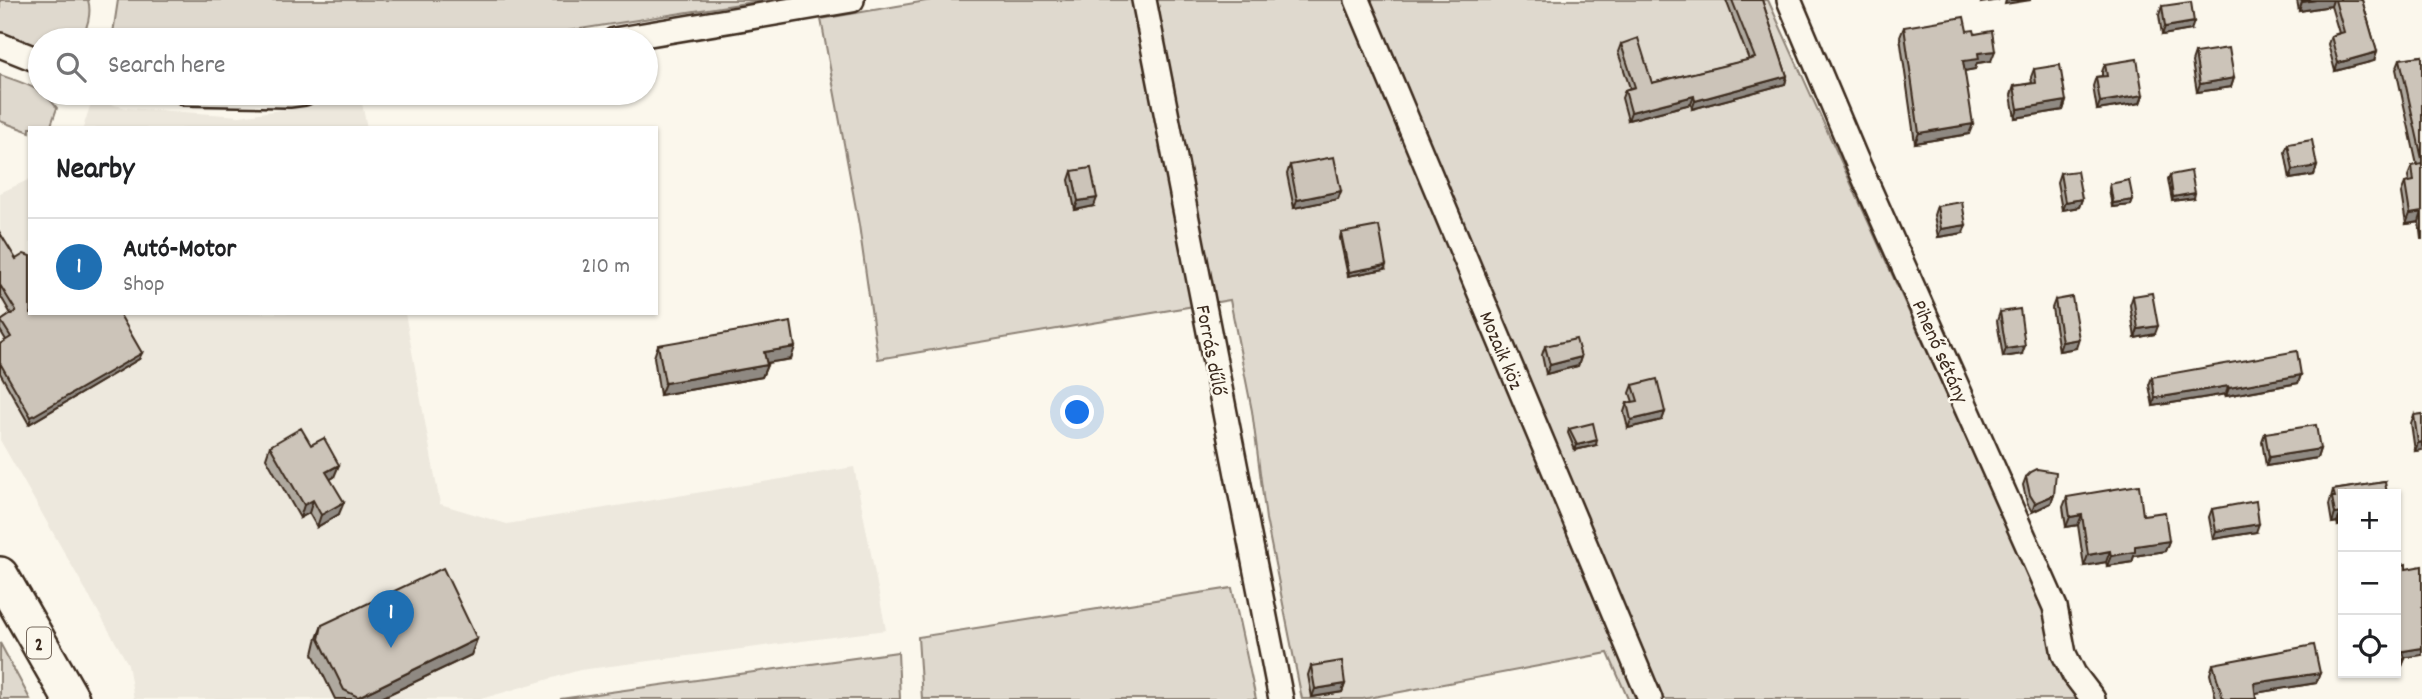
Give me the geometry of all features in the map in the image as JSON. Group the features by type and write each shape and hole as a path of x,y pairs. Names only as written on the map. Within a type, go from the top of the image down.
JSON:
{"main road":[{"name":"2","path":"0,575 71,699"}],"street":[{"path":"658,33 852,0"},
{"name":"Forrás dűlő","path":"1144,0 1281,699"},
{"name":"Mozaik köz","path":"1357,0 1650,699"},
{"name":"Pihenő sétány","path":"1789,0 1860,169 2055,607 2064,654 2074,674 2094,699"},
{"path":"0,46 28,56"}],"shaded area":[{"path":"0,0 88,0 86,28 28,28 28,45 0,35"},
{"path":"118,0 765,0 586,28 114,28"},
{"path":"932,0 1768,0 2084,699 1628,699 1608,653 1363,699 1302,699 1266,519 1252,411 1230,300 878,359 859,225 821,19"},
{"path":"0,75 28,86 28,105 54,105 57,108 51,126 28,126 28,131 0,121"},
{"path":"90,105 240,116 314,105 362,105 367,126 84,126"},
{"path":"28,180 28,315 405,315 440,504 507,524 854,467 886,630 580,670 481,699 134,699 128,664 0,440 0,193"},
{"path":"1232,588 1256,699 922,699 918,637"},
{"path":"0,643 30,699 0,699"},
{"path":"898,652 900,699 560,699"}],"building":[{"path":"1732,0 1762,0 1787,76 1695,101 1694,96 1631,112 1625,90 1635,87 1621,44 1638,38 1652,83 1755,58"},
{"path":"2335,0 2362,0 2377,52 2338,63 2331,36 2344,32"},
{"path":"2191,2 2194,22 2165,27 2162,6"},
{"path":"1964,17 1967,31 1974,30 1975,34 1992,31 1995,51 1978,53 1979,59 1963,61 1973,124 1919,133 1904,27"},
{"path":"2229,48 2234,78 2200,84 2195,53"},
{"path":"2422,56 2422,159 2400,59"},
{"path":"2137,59 2143,95 2100,102 2096,77 2107,76 2105,64"},
{"path":"2060,65 2066,101 2018,109 2014,86 2036,83 2034,69"},
{"path":"2312,140 2317,166 2293,170 2288,144"},
{"path":"1334,157 1341,191 1297,200 1290,165"},
{"path":"2422,164 2422,212 2410,214 2405,183 2414,181 2412,166"},
{"path":"1091,168 1097,198 1078,201 1072,171"},
{"path":"2077,171 2082,199 2065,202 2060,173"},
{"path":"2191,171 2195,193 2173,197 2170,175"},
{"path":"2129,180 2133,200 2113,203 2110,184"},
{"path":"1962,202 1966,225 1941,229 1937,206"},
{"path":"1379,226 1386,265 1349,272 1341,233"},
{"path":"0,233 16,259 24,254 28,255 28,315 120,315 142,353 31,417 0,363 0,344 11,337 1,321 16,311 0,285"},
{"path":"2152,293 2158,326 2138,329 2133,296"},
{"path":"2072,297 2079,339 2062,342 2055,300"},
{"path":"2020,309 2025,346 2006,349 2000,312"},
{"path":"791,322 795,347 764,352 767,365 665,383 658,345"},
{"path":"1576,339 1581,357 1550,365 1545,346"},
{"path":"2297,351 2301,375 2155,398 2152,377"},
{"path":"1657,379 1665,412 1631,420 1627,403 1638,401 1633,385"},
{"path":"2422,414 2422,442 2418,443 2414,415"},
{"path":"1593,423 1597,440 1577,445 1569,429"},
{"path":"2316,425 2320,449 2269,457 2265,433"},
{"path":"301,428 311,445 324,438 339,465 326,472 344,502 321,515 313,500 304,505 270,446"},
{"path":"2037,469 2056,472 2054,495 2035,503 2030,495 2026,477"},
{"path":"2385,482 2386,489 2340,489"},
{"path":"2139,485 2143,515 2165,512 2169,541 2135,546 2135,552 2111,556 2110,551 2088,555 2082,515 2070,517 2067,497"},
{"path":"2338,489 2338,514 2335,514 2332,497 2335,497 2333,490"},
{"path":"2256,501 2259,524 2216,531 2212,509"},
{"path":"2406,564 2406,569 2422,566 2422,648 2403,651 2405,659 2401,659 2401,615 2401,565"},
{"path":"443,568 477,639 358,697 344,690 319,639 322,625"},
{"path":"2314,645 2320,673 2254,683 2256,699 2223,699 2213,664"},
{"path":"1342,661 1345,684 1315,689 1311,666"}],"place":[{"name":"Autó-Motor","path":"391,648"}]}
